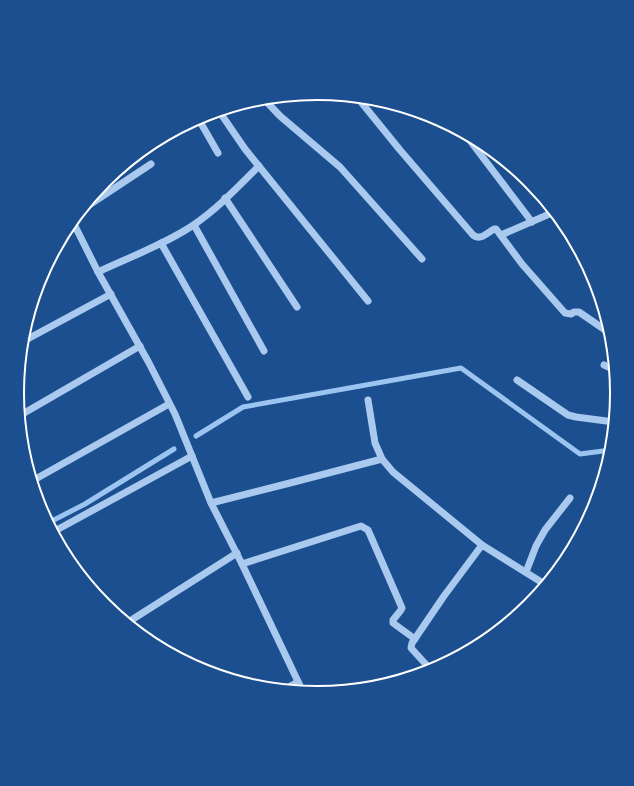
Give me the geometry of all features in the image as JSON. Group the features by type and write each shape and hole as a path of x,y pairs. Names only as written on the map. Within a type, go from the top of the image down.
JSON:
{"street":[{"path":"363,104 400,150 476,238 480,238 496,229 502,235 522,264 565,313 571,314 574,312 579,312 602,328"},
{"path":"269,105 280,116 340,167 422,259"},
{"path":"223,116 245,149 368,301"},
{"path":"201,124 218,152"},
{"path":"473,145 532,222"},
{"path":"98,199 151,164"},
{"path":"98,272 178,235 194,225 259,166"},
{"path":"225,198 297,307"},
{"path":"502,235 549,214"},
{"path":"194,225 264,351"},
{"path":"75,227 98,272 140,346 169,404 211,503 242,564 299,685"},
{"path":"161,243 248,397"},
{"path":"30,338 111,294"},
{"path":"25,412 140,346"},
{"path":"604,365 608,367"},
{"path":"517,380 568,415 608,421"},
{"path":"368,400 375,443 382,458 393,472 482,545 541,581"},
{"path":"37,478 169,404"},
{"path":"58,529 192,456"},
{"path":"211,503 382,458"},
{"path":"526,572 536,546 545,530 570,498"},
{"path":"242,564 362,526 365,527 368,530 402,608 393,620 393,623 415,639"},
{"path":"426,665 411,648 412,643 444,596 482,545"},
{"path":"133,619 237,554"},
{"path":"293,685 298,682"}],"waterway":[{"path":"196,436 243,407 461,368 580,454 604,451"},
{"path":"53,520 85,504 174,449"}]}
